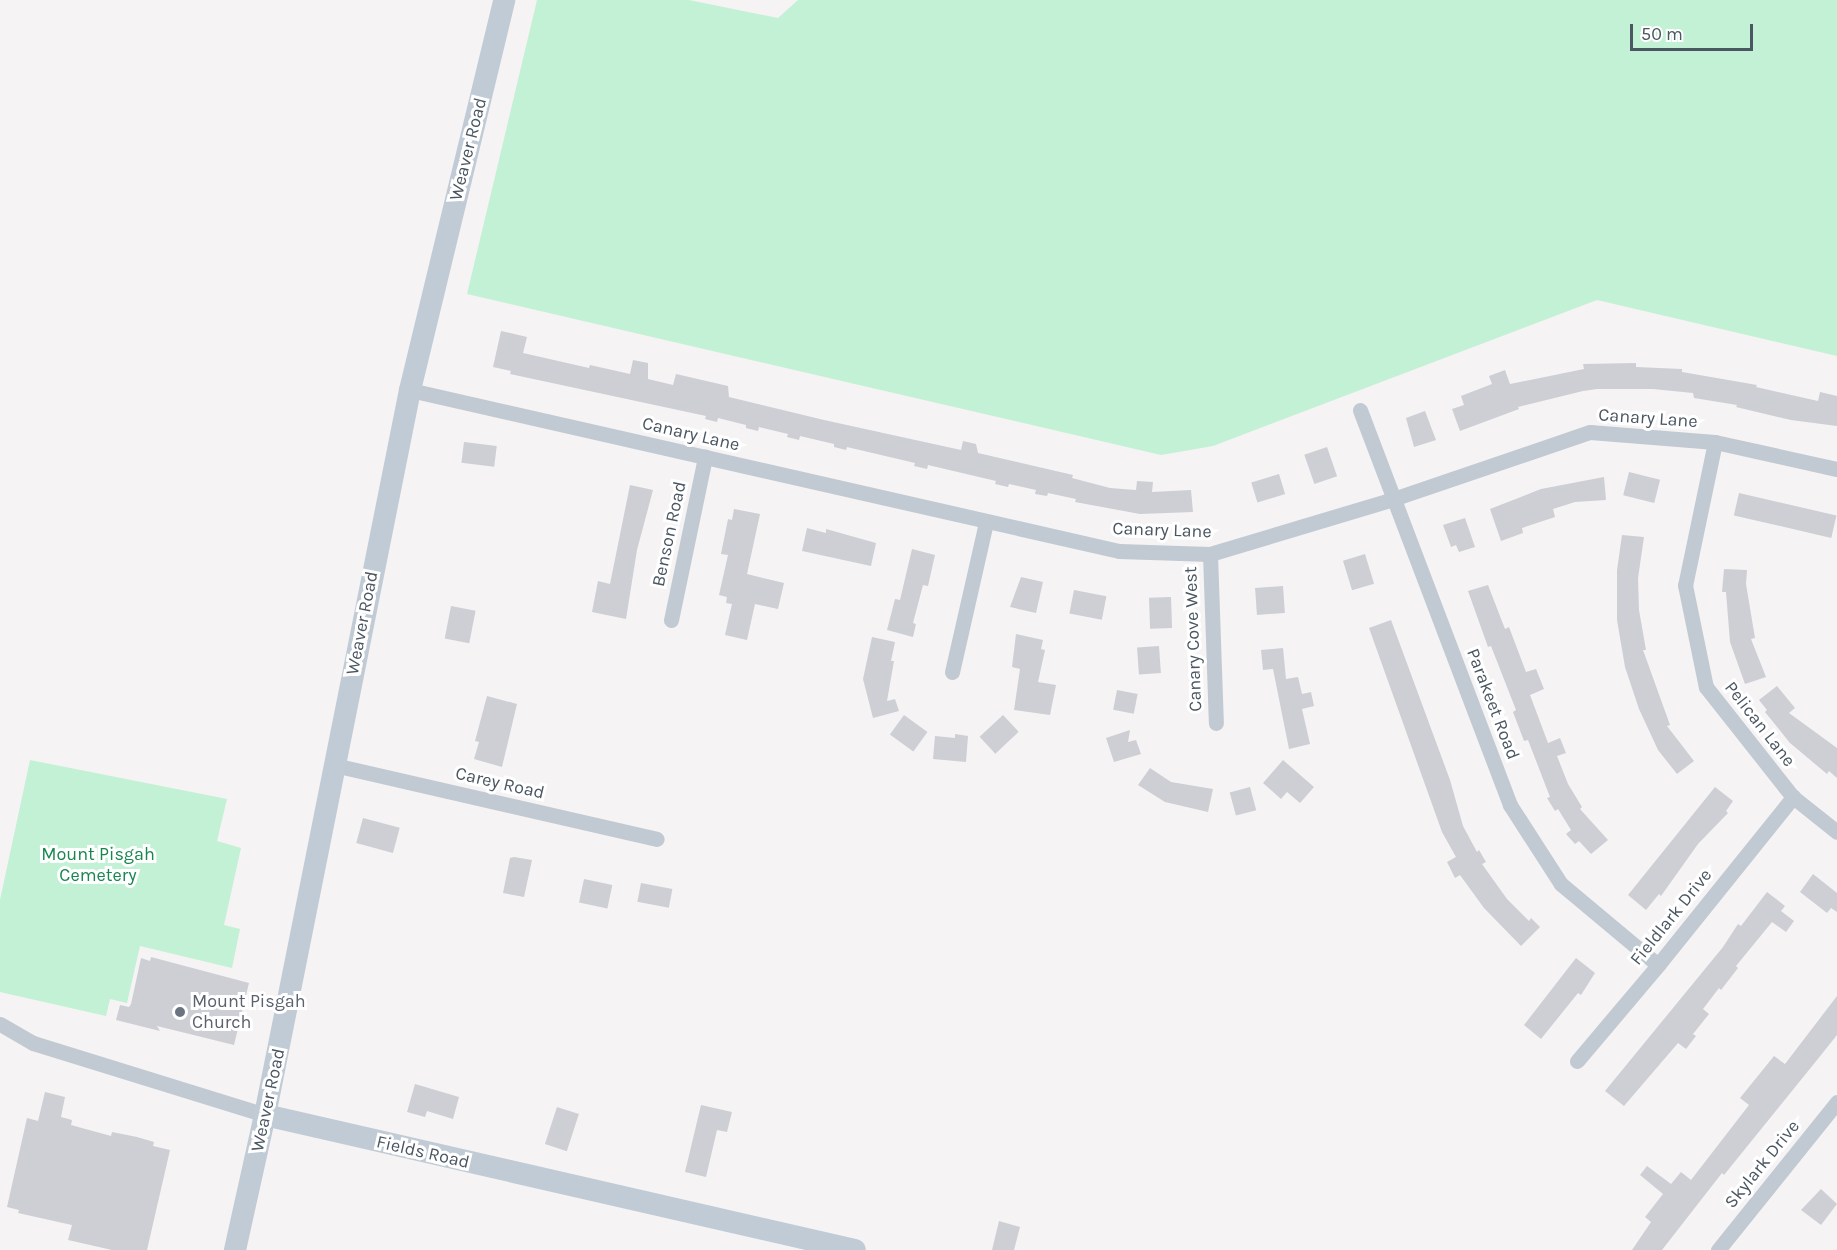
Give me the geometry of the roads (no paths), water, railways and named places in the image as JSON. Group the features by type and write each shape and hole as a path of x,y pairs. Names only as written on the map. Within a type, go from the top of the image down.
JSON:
{"main road":[{"name":"Weaver Road","path":"235,1250 265,1116 410,390 504,0"},
{"name":"Fields Road","path":"265,1116 855,1250"}],"street":[{"name":"Canary Lane","path":"410,390 1119,551 1210,554 1393,500 1590,432 1715,442 1837,469"},
{"name":"Parakeet Road","path":"1360,410 1510,805 1561,884 1658,965"},
{"name":"Pelican Lane","path":"1715,442 1685,585 1706,687 1793,797 1837,832"},
{"name":"Benson Road","path":"671,620 705,457"},
{"path":"952,672 986,522"},
{"name":"Canary Cove West","path":"1210,554 1216,723"},
{"name":"Carey Road","path":"334,765 657,839"},
{"name":"Fieldlark Drive","path":"1577,1061 1658,965 1793,797"},
{"name":"Fields Road","path":"0,1024 33,1043 265,1116"},
{"name":"Skylark Drive","path":"1718,1250 1837,1102"}],"place":[{"name":"Mount Pisgah Church","path":"180,1012"}],"park label":[{"name":"Mount Pisgah Cemetery","path":"98,865"}]}
